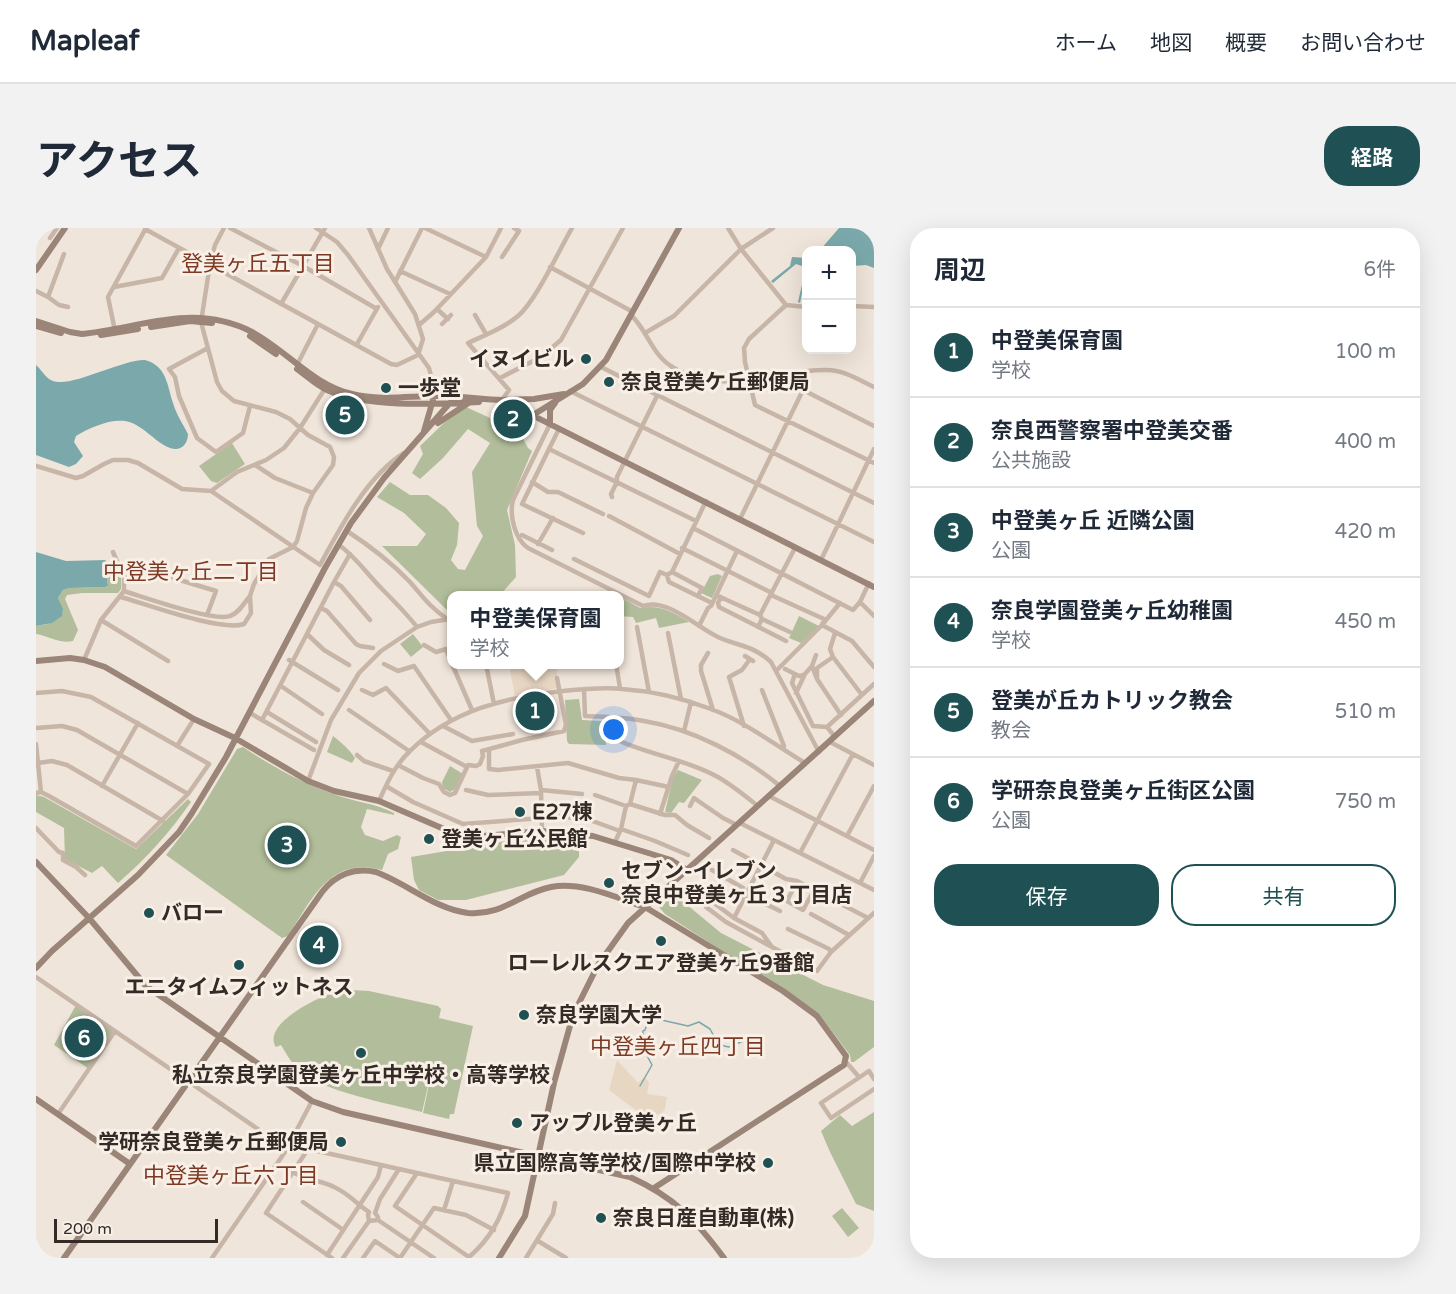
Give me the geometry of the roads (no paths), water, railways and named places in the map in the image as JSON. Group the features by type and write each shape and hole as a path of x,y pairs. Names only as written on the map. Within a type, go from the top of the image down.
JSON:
{"street":[{"path":"50,238 57,228"},
{"path":"36,270 65,228"},
{"path":"124,591 207,615 231,616 250,596 266,563 277,554 293,547 297,541 306,508 333,465 334,455 327,445 312,438 280,414 234,401 222,391 217,382 201,319 210,264 215,245 224,228"},
{"path":"230,228 303,266 377,309"},
{"path":"316,228 324,230 348,255 429,368 434,399 424,433"},
{"path":"115,331 108,297 146,229 391,364 397,365 418,355 423,339 415,314 395,282 369,228"},
{"path":"378,249 388,228"},
{"path":"395,282 423,228 486,257"},
{"path":"419,325 486,257 501,228"},
{"path":"502,257 519,231 514,228"},
{"path":"502,400 509,390 468,343 520,314 530,302 572,228"},
{"path":"500,378 541,357 561,340 623,228"},
{"path":"533,415 583,384 601,367 679,228"},
{"path":"728,228 741,249 786,305 802,307"},
{"path":"645,333 674,316 741,249 773,228"},
{"path":"281,304 324,230"},
{"path":"114,287 162,278 179,248"},
{"path":"48,297 64,254"},
{"path":"550,267 632,313 650,344 673,368 691,376 723,382 828,370 846,373 874,387"},
{"path":"400,271 450,294"},
{"path":"36,291 59,305 68,307"},
{"path":"357,344 382,303"},
{"path":"786,305 749,339 744,348 755,405 871,462"},
{"path":"856,306 874,307"},
{"path":"437,309 449,316 442,324"},
{"path":"475,315 486,334"},
{"path":"36,326 80,337 201,319 221,324 250,336 326,387 353,399 371,402 420,402 434,399"},
{"path":"36,321 82,334 115,331"},
{"path":"296,366 318,324"},
{"path":"208,348 169,369 178,384 179,396 197,438 216,452 243,433 250,406"},
{"path":"601,367 874,503"},
{"path":"612,497 610,494 617,482 617,477 673,368"},
{"path":"793,373 803,390 874,426"},
{"path":"326,387 379,399 502,400 872,585 854,610 693,528"},
{"path":"211,491 237,472 255,465 284,448 300,428 326,387"},
{"path":"740,519 803,390"},
{"path":"567,393 550,410 550,424 513,500 511,508 518,539 525,546 613,591"},
{"path":"455,399 470,402 551,397 567,393 642,426 874,542"},
{"path":"541,420 542,409 551,397"},
{"path":"36,968 138,875 179,832 226,757 347,531 384,478 455,399"},
{"path":"420,402 427,412 428,422"},
{"path":"424,433 456,409 470,402"},
{"path":"559,429 522,504 583,533"},
{"path":"549,449 696,521"},
{"path":"821,560 871,462 874,449"},
{"path":"36,466 76,478 109,462 128,460 143,465 182,489 211,491 320,565 344,523 375,479 390,462 409,450"},
{"path":"255,465 275,478 314,493"},
{"path":"532,482 548,492 558,492 603,514"},
{"path":"706,501 669,574 669,582 698,596 715,609 720,607"},
{"path":"609,516 824,619 822,624"},
{"path":"538,544 553,518"},
{"path":"347,531 380,554 411,584 430,607 447,619"},
{"path":"522,535 552,550"},
{"path":"339,545 351,554 417,627"},
{"path":"758,627 795,548"},
{"path":"737,551 718,596 720,607 786,640"},
{"path":"84,660 101,620 124,591 124,578 113,552"},
{"path":"262,720 291,662 351,554"},
{"path":"574,559 648,596 660,572 702,588 698,596"},
{"path":"124,578 148,574 173,578 216,591 207,615"},
{"path":"334,582 341,586 370,620"},
{"path":"121,597 204,621 238,625 246,622 251,615 250,596"},
{"path":"624,596 643,606 652,603 674,610 720,638 744,645 763,654 776,670 819,752"},
{"path":"699,626 708,608 718,596"},
{"path":"718,596 790,632"},
{"path":"860,602 874,616"},
{"path":"776,670 840,603"},
{"path":"321,608 327,611 356,644 373,648"},
{"path":"101,620 168,661"},
{"path":"308,781 331,720 359,673 381,651 417,627 447,620"},
{"path":"822,624 852,641 874,667"},
{"path":"637,627 649,692"},
{"path":"668,633 681,699"},
{"path":"835,633 830,649 833,657 862,695"},
{"path":"307,634 324,651 349,665"},
{"path":"424,645 436,652 446,649 447,651"},
{"path":"708,653 702,662 701,671 713,710"},
{"path":"36,661 60,657 84,660 105,667 308,781 334,791 379,801 451,832 465,836 542,831 593,836 671,860 687,870"},
{"path":"796,693 815,657 825,662"},
{"path":"817,679 817,668 833,657"},
{"path":"744,726 729,677 742,670 749,658"},
{"path":"291,662 338,690"},
{"path":"384,664 392,670 399,671 414,666 452,720"},
{"path":"812,666 817,679 840,715"},
{"path":"455,669 472,710"},
{"path":"487,669 494,704"},
{"path":"617,669 620,688"},
{"path":"785,669 799,676 804,675"},
{"path":"795,674 792,683 813,726 826,727 874,684"},
{"path":"421,742 467,767 480,764 483,760 482,751 564,731 566,725 557,678"},
{"path":"280,686 322,714"},
{"path":"362,690 373,695 386,688 430,734"},
{"path":"379,801 393,771 409,751 452,720 472,710 494,704 533,695 584,689 620,688 692,702 744,726 805,763"},
{"path":"584,689 585,716 646,721 684,730 766,774 780,786"},
{"path":"36,693 56,690 79,693 103,703 209,764 188,794 136,846 38,793 36,744"},
{"path":"762,690 784,746 783,749"},
{"path":"499,1258 525,1216 563,1047 577,1006 606,952 628,922 874,701"},
{"path":"684,730 692,702"},
{"path":"349,710 409,751"},
{"path":"267,712 316,742"},
{"path":"250,713 314,750"},
{"path":"609,717 611,737 628,746 679,761 715,776 758,806"},
{"path":"177,746 194,719"},
{"path":"102,786 138,723"},
{"path":"36,728 57,726 72,728 188,794"},
{"path":"443,726 472,741 513,734"},
{"path":"826,727 833,739 853,754 874,765"},
{"path":"489,749 489,769 568,763 619,778 669,787"},
{"path":"800,853 853,754"},
{"path":"357,755 364,761 393,771"},
{"path":"38,763 52,761 64,764 163,821"},
{"path":"660,814 679,761"},
{"path":"398,765 439,784 444,792 450,795 458,788 467,767"},
{"path":"376,772 379,766"},
{"path":"537,767 541,791 542,831"},
{"path":"615,842 636,780"},
{"path":"386,786 413,802 463,824 542,817 587,819 655,841 688,855"},
{"path":"847,836 874,786"},
{"path":"466,790 488,795 541,791 582,794"},
{"path":"595,795 660,814 675,815 709,838"},
{"path":"769,796 874,850"},
{"path":"690,806 694,798 723,818 774,840 874,890"},
{"path":"717,824 723,818"},
{"path":"36,828 63,853 63,860 85,875"},
{"path":"735,918 774,840"},
{"path":"733,850 786,879 797,881 868,918"},
{"path":"860,883 874,856"},
{"path":"36,862 89,918 146,986 312,1101 343,1112 630,1177 654,1188 699,1225 724,1258"},
{"path":"64,1258 322,892 344,873 362,870 376,872 449,908 467,913 499,910 533,892 561,886 585,888 645,907 783,992 817,1016 846,1056 846,1062 859,1077"},
{"path":"712,870 742,888 741,892 780,912"},
{"path":"797,881 787,901 804,910 814,890"},
{"path":"694,888 735,918 762,933 772,947"},
{"path":"706,907 726,922 817,971 831,952 874,913"},
{"path":"811,914 849,935"},
{"path":"788,929 831,952"},
{"path":"36,977 287,1149"},
{"path":"58,1114 115,1031"},
{"path":"654,1188 846,1062"},
{"path":"874,1079 869,1071 821,1103 831,1118 874,1089"},
{"path":"36,1099 130,1164"},
{"path":"212,1258 287,1149 312,1101"},
{"path":"381,1165 378,1177 342,1229 329,1256 266,1213 308,1149 381,1165 399,1169 417,1173 453,1181 508,1193 503,1214 494,1230 480,1248 469,1257 395,1206 417,1173"},
{"path":"343,1258 369,1221 399,1169"},
{"path":"293,1172 303,1178 331,1185 342,1191 359,1205 378,1215 378,1220"},
{"path":"444,1210 453,1181"},
{"path":"303,1202 342,1229"},
{"path":"526,1258 553,1214 555,1203"},
{"path":"363,1258 375,1241 400,1258 424,1226 434,1208 466,1215 494,1230"},
{"path":"369,1221 378,1220 434,1258"},
{"path":"538,1241 566,1258"}],"water":[{"path":"839,228 874,228 874,268 866,265 856,266 856,246 823,246"},
{"path":"792,257 802,258 802,266 796,264 773,283 771,281 790,266"},
{"path":"802,285 800,303 798,302"},
{"path":"145,360 158,367 165,377 176,411 188,434 187,441 181,448 170,448 131,423 112,421 76,436 74,442 83,456 76,464 69,467 36,455 36,365 50,380 61,382 72,381 124,364"},
{"path":"36,552 66,561 105,560 109,564 106,572 108,586 63,590 58,598 63,609 62,616 52,623 36,626"}],"waterway":[{"path":"640,1086 652,1065 643,1048 643,1031 647,1024 653,1024 657,1019 688,1026 699,1022 710,1029 716,1040 724,1046 729,1047 748,1039"}],"place":[{"name":"イヌイビル","path":"586,359"},
{"name":"奈良登美ケ丘郵便局","path":"609,382"},
{"name":"一歩堂","path":"386,388"},
{"name":"登美が丘カトリック教会","path":"345,415"},
{"name":"奈良西警察署中登美交番","path":"513,419"},
{"name":"中登美保育園","path":"535,711"},
{"name":"E27棟","path":"520,812"},
{"name":"登美ヶ丘公民館","path":"429,839"},
{"name":"中登美ヶ丘 近隣公園","path":"287,845"},
{"name":"セブン-イレブン 奈良中登美ヶ丘３丁目店","path":"609,883"},
{"name":"バロー","path":"149,913"},
{"name":"ローレルスクエア登美ヶ丘9番館","path":"661,941"},
{"name":"奈良学園登美ヶ丘幼稚園","path":"319,945"},
{"name":"エニタイムフィットネス","path":"239,965"},
{"name":"奈良学園大学","path":"524,1015"},
{"name":"学研奈良登美ヶ丘街区公園","path":"84,1038"},
{"name":"私立奈良学園登美ヶ丘中学校・高等学校","path":"361,1053"},
{"name":"アップル登美ヶ丘","path":"517,1123"},
{"name":"学研奈良登美ヶ丘郵便局","path":"341,1142"},
{"name":"県立国際高等学校/国際中学校","path":"768,1163"},
{"name":"奈良日産自動車(株)","path":"601,1218"}],"district":[{"name":"登美ヶ丘五丁目","path":"258,263"},
{"name":"中登美ヶ丘二丁目","path":"191,571"},
{"name":"中登美ヶ丘四丁目","path":"678,1046"},
{"name":"中登美ヶ丘六丁目","path":"231,1175"}]}
